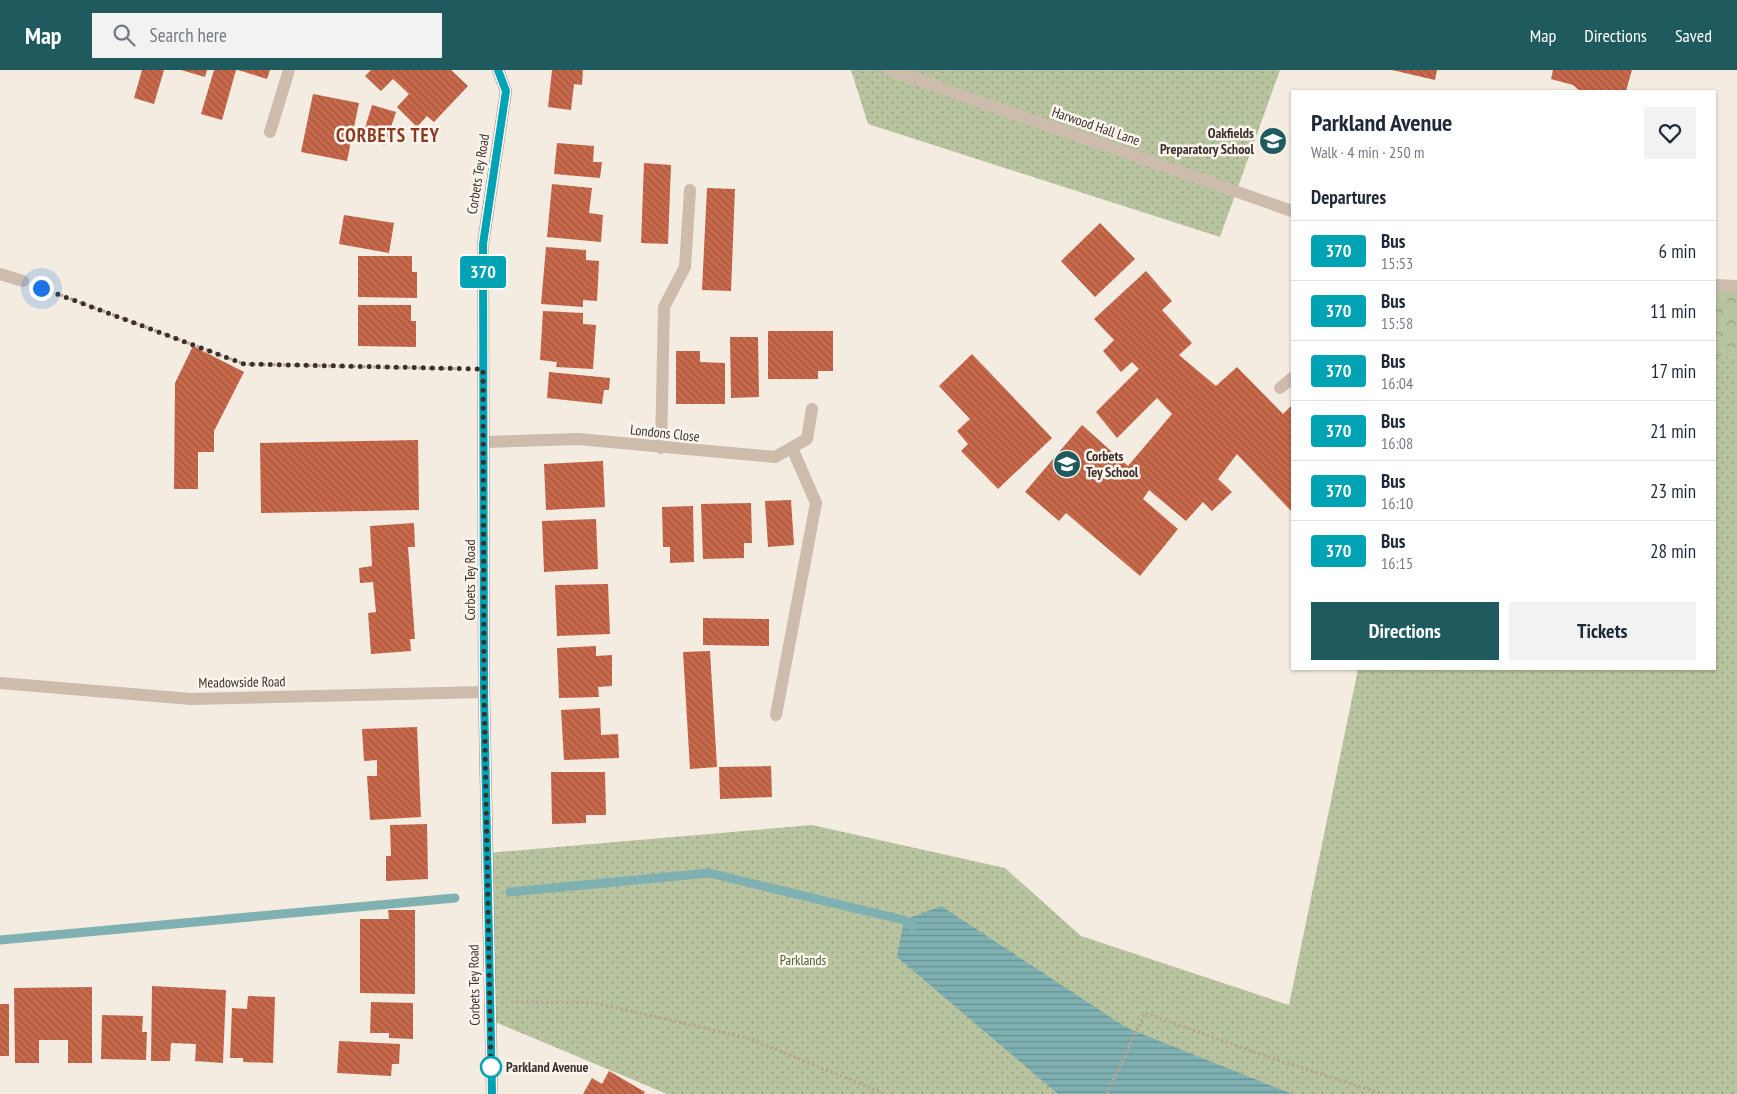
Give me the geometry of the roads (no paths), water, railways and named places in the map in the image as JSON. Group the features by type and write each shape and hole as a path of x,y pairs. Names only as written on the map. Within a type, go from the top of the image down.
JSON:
{"main road":[{"name":"Corbets Tey Road","path":"492,1094 484,692 485,442 483,244 506,91 498,70"}],"street":[{"path":"270,132 289,70"},
{"name":"Harwood Hall Lane","path":"889,70 1291,211"},
{"path":"661,448 664,307 685,267 690,190"},
{"path":"0,274 23,281"},
{"path":"1716,285 1737,286"},
{"path":"1280,388 1291,379"},
{"name":"Londons Close","path":"485,442 578,439 775,458 807,439 812,409"},
{"path":"776,715 816,503 792,448"},
{"name":"Meadowside Road","path":"0,683 191,699 484,692"}],"water":[{"path":"941,906 1127,1028 1292,1094 1058,1094 897,957 904,920"}],"waterway":[{"path":"510,892 709,873 904,920 912,926"},
{"path":"0,940 455,898"}],"place":[{"name":"Oakfields Preparatory School","path":"1273,141"},
{"name":"Corbets Tey School","path":"1067,464"},
{"name":"Parkland Avenue","path":"491,1067"}],"district":[{"name":"CORBETS TEY","path":"388,135"}],"park label":[{"name":"Parklands","path":"803,960"}]}
